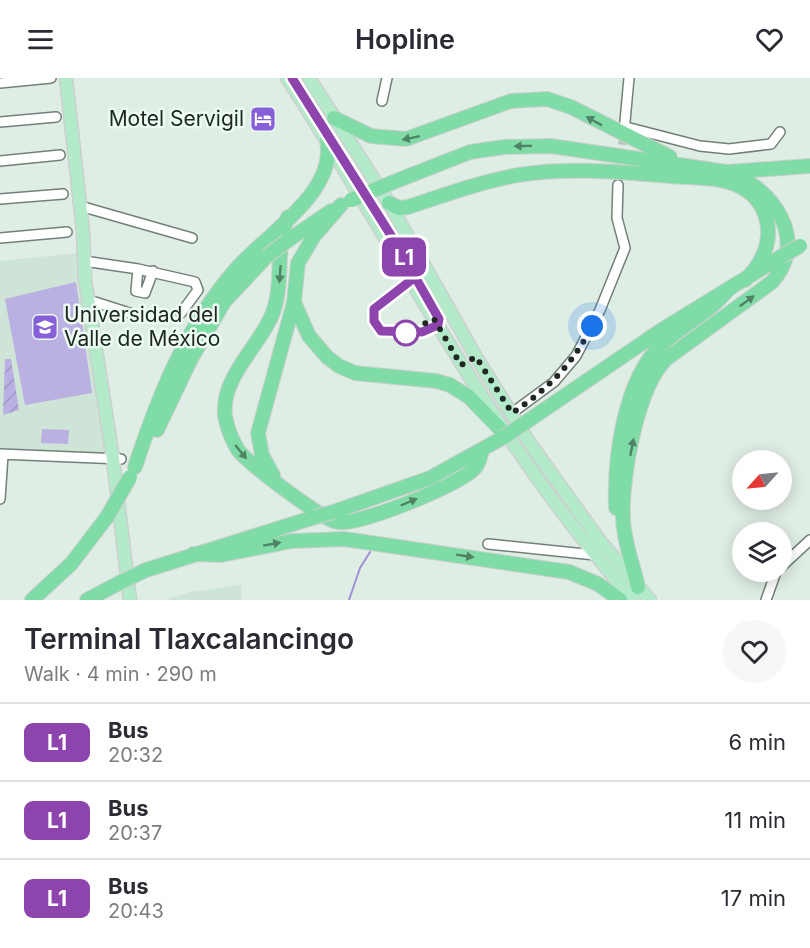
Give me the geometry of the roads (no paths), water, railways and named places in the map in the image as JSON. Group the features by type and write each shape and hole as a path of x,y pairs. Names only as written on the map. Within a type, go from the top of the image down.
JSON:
{"highway":[{"path":"334,118 371,136 406,139 512,101 547,99 571,107 606,127 685,164"},
{"path":"132,472 170,374 203,314 236,270 322,179 328,163 327,141"},
{"path":"552,146 660,175"},
{"path":"32,600 71,564 107,517 154,435 191,359 224,302 267,256 320,216 391,183 471,152 504,147 552,146 727,172 751,182 774,203 787,233 787,251 778,275 772,282 666,359 648,383 639,413 623,505 625,539 636,590"},
{"path":"727,172 810,166"},
{"path":"389,202 405,208 497,180 551,171 587,170 728,182 742,188 756,199 767,220 768,240 761,261 745,279"},
{"path":"276,480 262,455 258,433 294,302 297,271 303,253 314,236 346,203"},
{"path":"288,217 282,235 279,288 272,315 230,384 225,401 226,422 237,447 251,462 327,518 337,522 350,522 391,510 462,477 477,465 482,452"},
{"path":"87,600 146,570 333,512 430,478 482,452 499,436 535,416 660,331 805,243"},
{"path":"636,590 622,545 616,492 620,447 634,387 648,361 661,346 705,314 728,290"},
{"path":"294,302 309,336 339,366 364,375 436,381 450,385 469,397 499,436"},
{"path":"193,554 221,555 310,540 361,541 569,572 598,584 620,600"}],"main road":[{"path":"66,78 87,262 138,600"},
{"path":"286,78 327,141 461,365 499,436 595,555 650,600"},
{"path":"309,78 389,202 476,357 569,499 636,590"},
{"path":"87,262 95,302 117,459 130,600"},
{"path":"461,365 476,357"}],"street":[{"path":"0,83 51,78"},
{"path":"382,101 387,78"},
{"path":"629,78 625,129 700,146 729,149 771,144 780,132"},
{"path":"0,122 56,117"},
{"path":"0,161 60,155"},
{"path":"512,413 554,382 576,356 600,310 625,248 617,218 618,185"},
{"path":"0,199 63,194"},
{"path":"80,207 192,238"},
{"path":"0,238 67,232"},
{"path":"87,262 153,271 198,285 198,290 181,313"},
{"path":"138,268 136,291 140,294 145,293 153,271"},
{"path":"95,302 141,317"},
{"path":"0,499 2,455 117,459"},
{"path":"792,557 810,540"},
{"path":"489,543 595,555"},
{"path":"766,600 772,582"}],"waterway":[{"path":"349,600 360,568 370,552"}],"tunnel":[{"path":"618,185 624,132"}],"place":[{"name":"Motel Servigil","path":"263,119"},
{"name":"Universidad del Valle de México","path":"45,327"}]}
